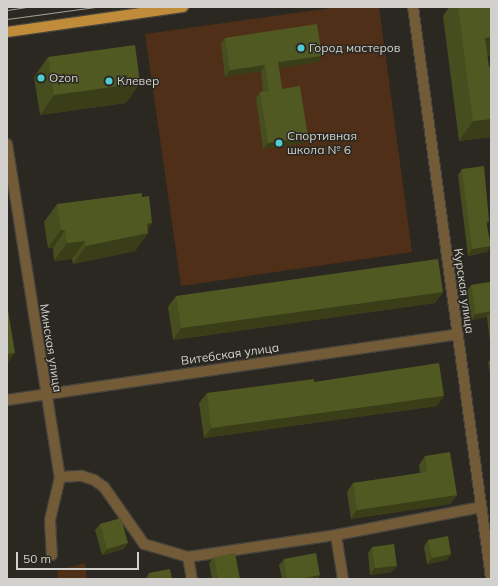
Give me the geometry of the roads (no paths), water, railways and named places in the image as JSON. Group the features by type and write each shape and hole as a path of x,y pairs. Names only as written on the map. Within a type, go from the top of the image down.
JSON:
{"main road":[{"path":"7,32 183,7"}],"street":[{"name":"Курская улица","path":"413,7 491,578"},
{"name":"Минская улица","path":"7,144 45,394 60,477 50,520 52,555"},
{"name":"Витебская улица","path":"7,400 457,334"},
{"path":"60,477 82,476 94,480 104,487 144,544 188,557 336,535 481,507"},
{"path":"336,535 343,579"},
{"path":"188,557 192,579"}],"tram line":[{"path":"7,10 25,7"},
{"path":"7,19 95,7"}],"place":[{"name":"Город мастеров","path":"301,48"},
{"name":"Ozon","path":"41,78"},
{"name":"Клевер","path":"109,81"},
{"name":"Спортивная школа № 6","path":"279,143"}]}
